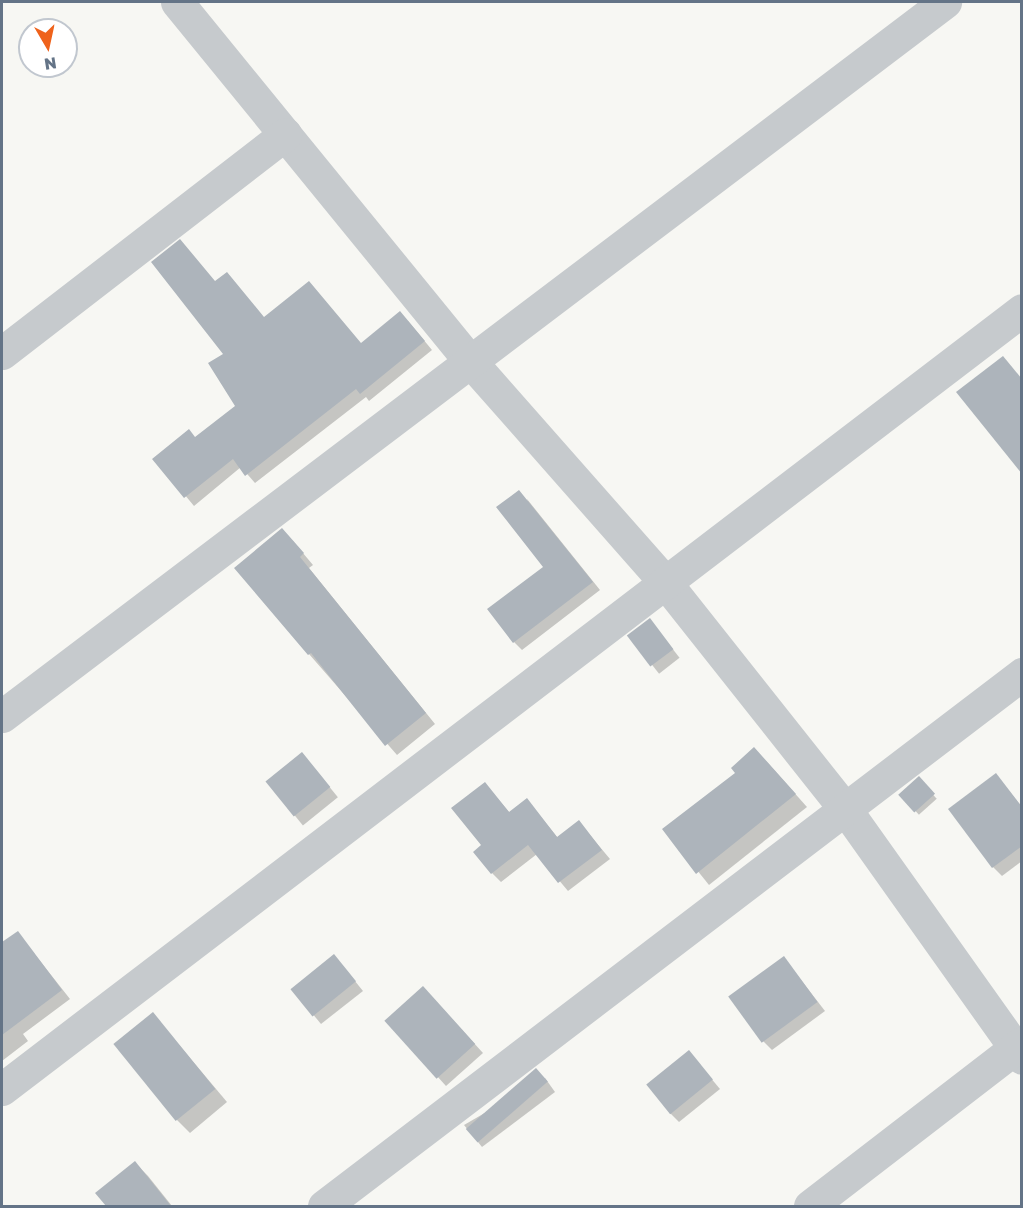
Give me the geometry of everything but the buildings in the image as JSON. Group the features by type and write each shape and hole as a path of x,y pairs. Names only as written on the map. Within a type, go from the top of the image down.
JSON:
{"street":[{"path":"177,2 471,362 665,582 846,810 1019,1050 810,1206"},
{"path":"2,716 945,2"},
{"path":"2,353 285,134"},
{"path":"2,1089 1022,310"},
{"path":"324,1206 1022,674"}]}
